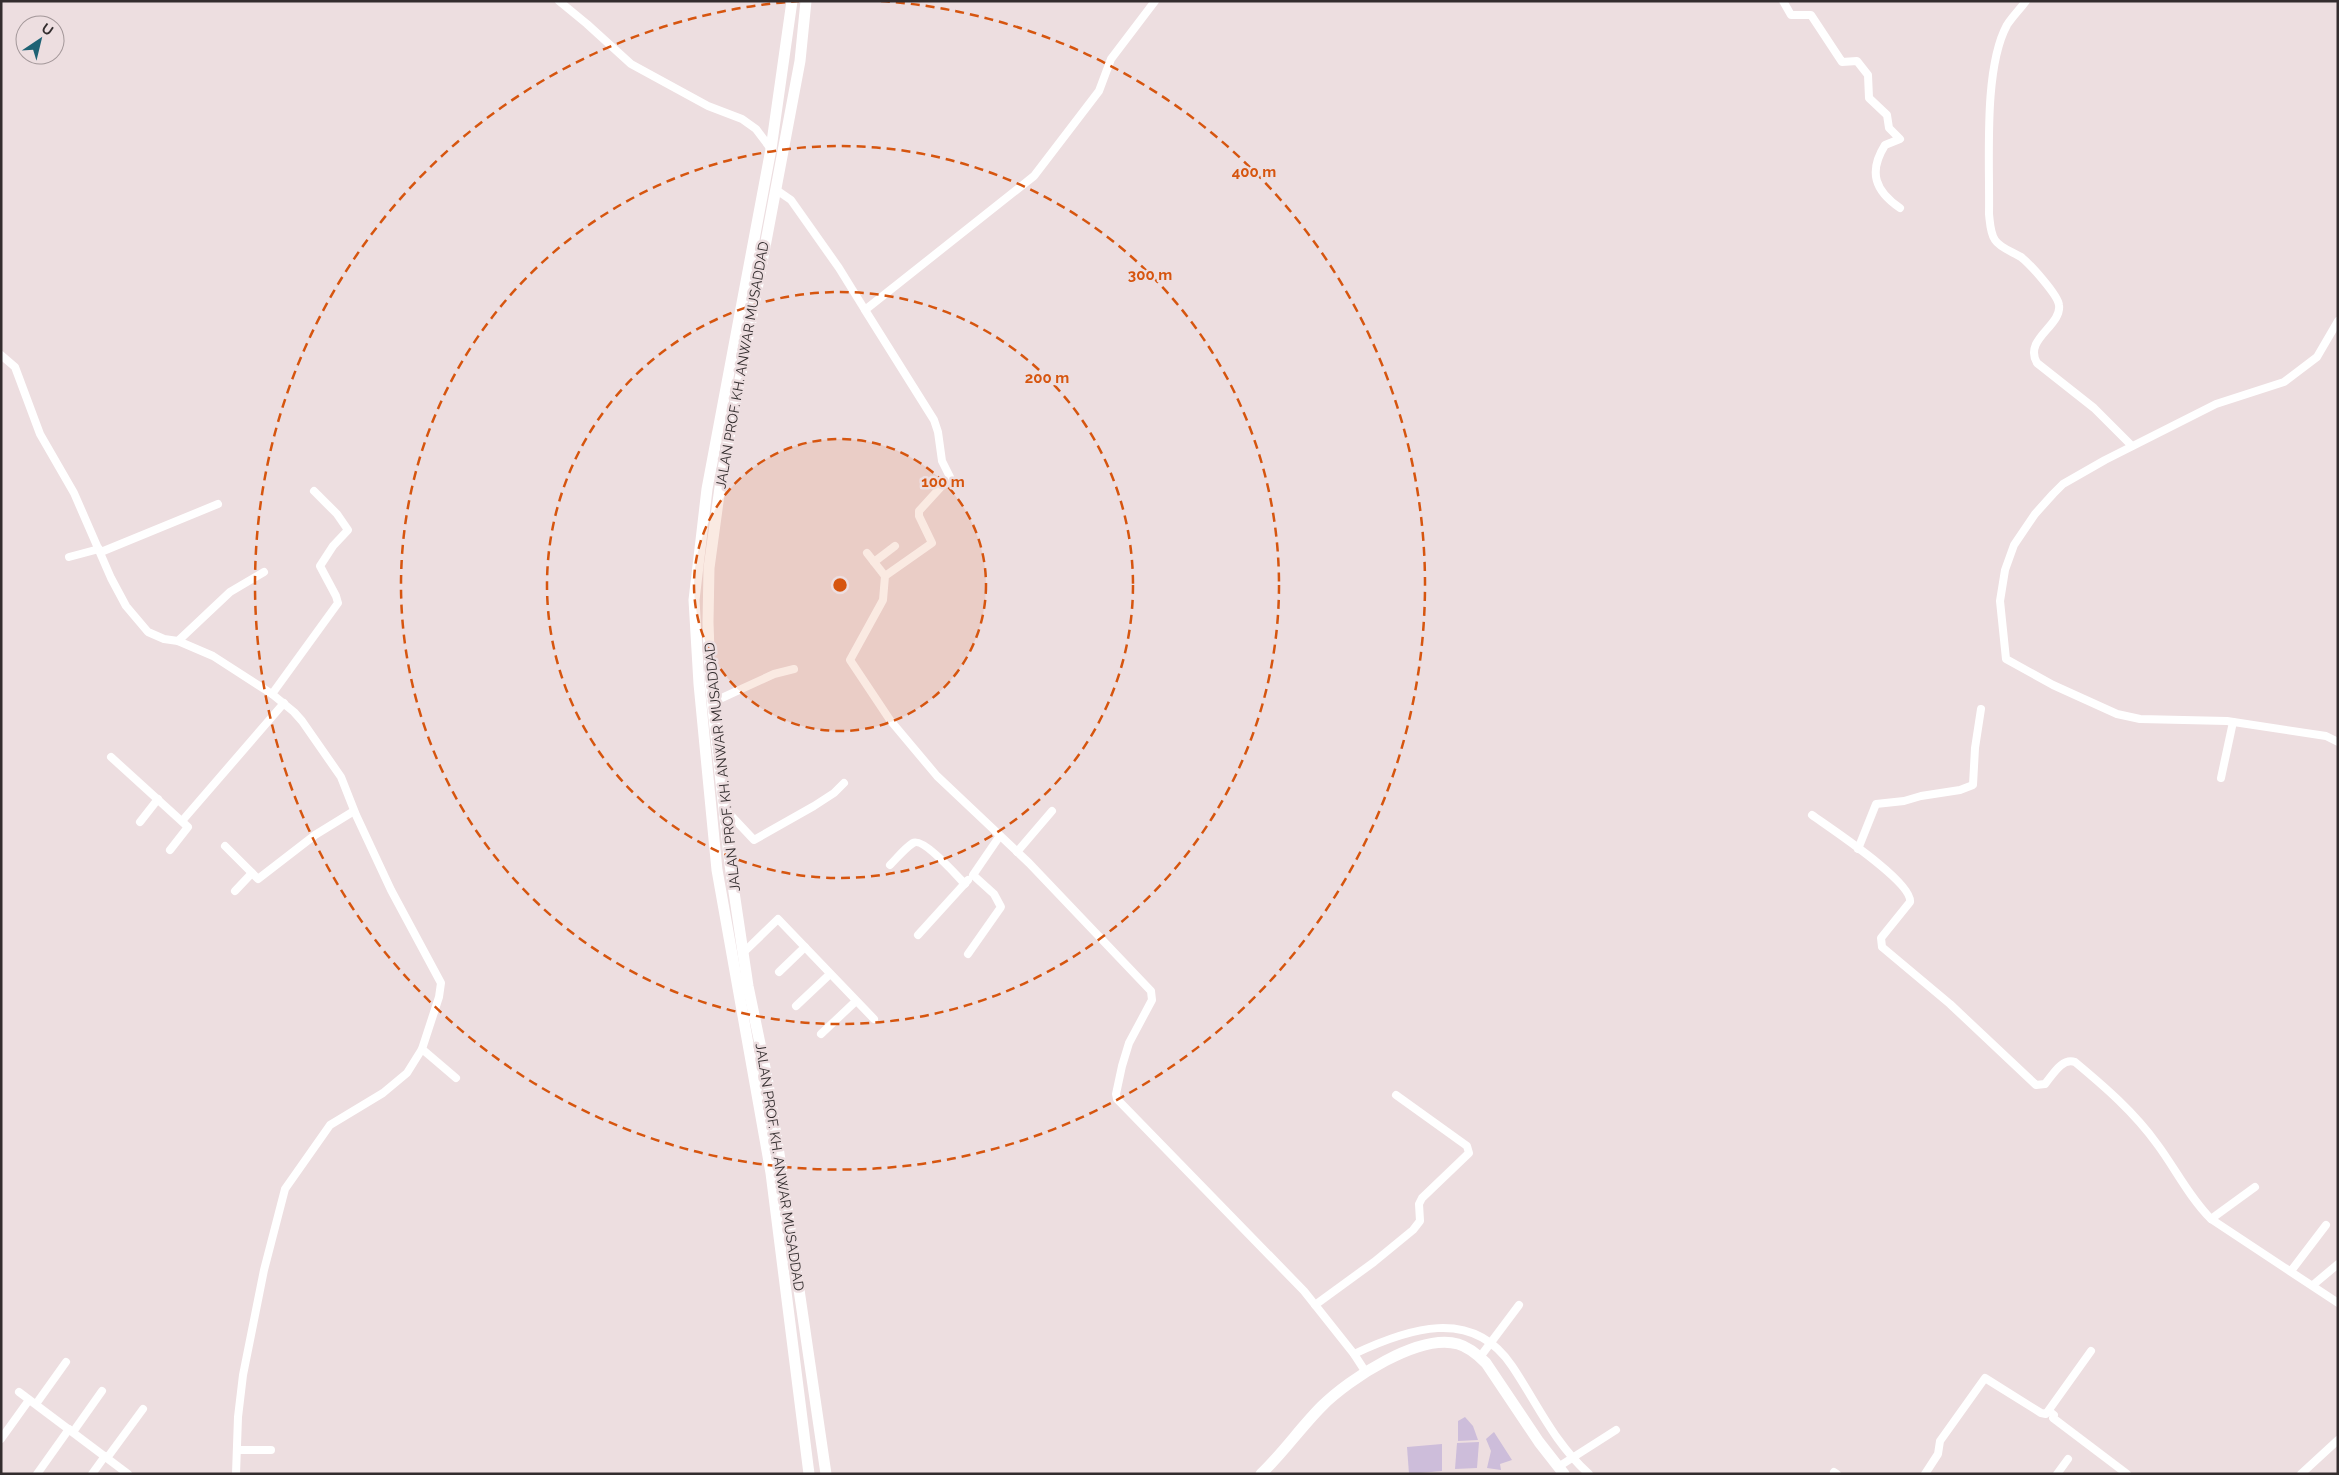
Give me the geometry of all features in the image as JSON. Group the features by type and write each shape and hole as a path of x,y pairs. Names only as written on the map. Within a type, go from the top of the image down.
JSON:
{"street":[{"path":"559,1 631,64 708,106 742,119 756,129 770,149 783,152"},
{"name":"JALAN PROF. KH. ANWAR MUSADDAD","path":"792,1 770,149 707,489 694,600 698,684 722,903 770,1173 809,1474"},
{"name":"JALAN PROF. KH. ANWAR MUSADDAD","path":"806,1 800,61 721,480 709,568 708,622 713,702 730,865 780,1160 826,1474"},
{"path":"865,310 1034,176 1099,91 1111,59 1155,1"},
{"path":"1783,1 1791,16 1811,15 1842,62 1857,60 1868,75 1869,98 1887,115 1888,128 1885,146 1874,170 1874,175 1887,196 1900,208"},
{"path":"2026,1 2008,25 1997,50 1992,79 1989,214 1992,234 1995,241 2022,258 2042,279 2059,302 2059,310 2034,349 2033,357 2037,363 2094,408 2132,446"},
{"path":"1885,146 1900,139 1888,128"},
{"path":"775,190 791,200 839,268 934,420 938,432 942,461 950,477 918,512 932,542 885,576"},
{"path":"745,281 757,282"},
{"path":"2338,321 2317,357 2284,382 2216,404 2132,446 2063,484 2035,514 2014,545 2005,570 2000,601 2005,657 2053,685 2117,714 2140,719 2233,722 2326,736 2338,742"},
{"path":"1,355 15,367 40,434 74,493 96,550 126,606 139,623 155,635 178,641 212,656 272,694 302,721 334,764 341,777 354,811 391,890 441,983 440,997 422,1049 407,1073 383,1093 330,1125 285,1189 264,1270 244,1375 236,1474"},
{"path":"272,694 338,603 320,566 333,546 348,530 337,514 314,491"},
{"path":"69,557 96,550 218,504"},
{"path":"874,562 894,546"},
{"path":"866,552 885,576 883,600 850,660 890,720 937,776 999,837 1017,852 1152,993 1152,1000 1127,1051 1116,1094 1117,1099 1243,1226 1315,1305 1356,1356 1364,1369"},
{"path":"178,641 230,592 264,572"},
{"path":"695,618 708,622"},
{"path":"713,702 774,674 794,669"},
{"path":"182,821 284,703"},
{"path":"1858,849 1876,804 1904,802 1921,796 1960,790 1973,785 1975,748 1981,709"},
{"path":"2221,778 2233,722"},
{"path":"111,757 188,827 170,850"},
{"path":"707,765 719,763"},
{"path":"724,807 754,840 814,806 834,793 844,783"},
{"path":"140,822 158,799"},
{"path":"225,846 258,879 315,835 354,811"},
{"path":"1017,852 1052,811"},
{"path":"1812,815 1889,872 1907,889 1910,902 1882,938 1882,948 1950,1004 2036,1085 2044,1084 2064,1062 2069,1060 2075,1062 2114,1094 2136,1118 2173,1166 2195,1202 2211,1219 2338,1303"},
{"path":"918,935 973,875 999,837"},
{"path":"890,865 913,843 919,842 927,846 965,884"},
{"path":"235,891 252,872"},
{"path":"968,954 1001,906 994,894 973,875"},
{"path":"744,952 778,919 874,1019"},
{"path":"779,972 805,947"},
{"path":"796,1006 830,974"},
{"path":"821,1034 856,1001"},
{"path":"422,1049 456,1078"},
{"path":"1315,1305 1413,1230 1420,1221 1419,1205 1422,1198 1470,1153 1467,1146 1396,1095"},
{"path":"2211,1219 2254,1187"},
{"path":"2291,1271 2326,1226"},
{"path":"2313,1285 2338,1264"},
{"path":"1481,1355 1520,1305"},
{"path":"1356,1356 1387,1338 1421,1329 1467,1330 1489,1344 1511,1365 1555,1437 1565,1465"},
{"path":"1261,1474 1321,1407 1364,1369 1406,1351 1440,1344 1457,1344 1481,1355 1565,1465 1589,1474"},
{"path":"1925,1474 1938,1454 1940,1441 1985,1378 2041,1413 2046,1414 2091,1351"},
{"path":"1,1439 66,1362"},
{"path":"37,1474 102,1391"},
{"path":"19,1392 128,1474"},
{"path":"92,1474 143,1409"},
{"path":"2049,1411 2054,1415 2053,1418 2075,1436 2127,1474"},
{"path":"1565,1465 1616,1430"},
{"path":"2301,1474 2338,1440"},
{"path":"237,1450 271,1450"},
{"path":"2057,1474 2068,1459"}],"shaded area":[{"path":"1465,1417 1473,1426 1478,1440 1458,1441 1458,1421"},
{"path":"1494,1432 1512,1460 1500,1464 1501,1470 1487,1468 1491,1451 1486,1439"},
{"path":"1479,1442 1477,1468 1455,1469 1457,1443"},
{"path":"1442,1444 1442,1471 1409,1474 1407,1447"}]}
